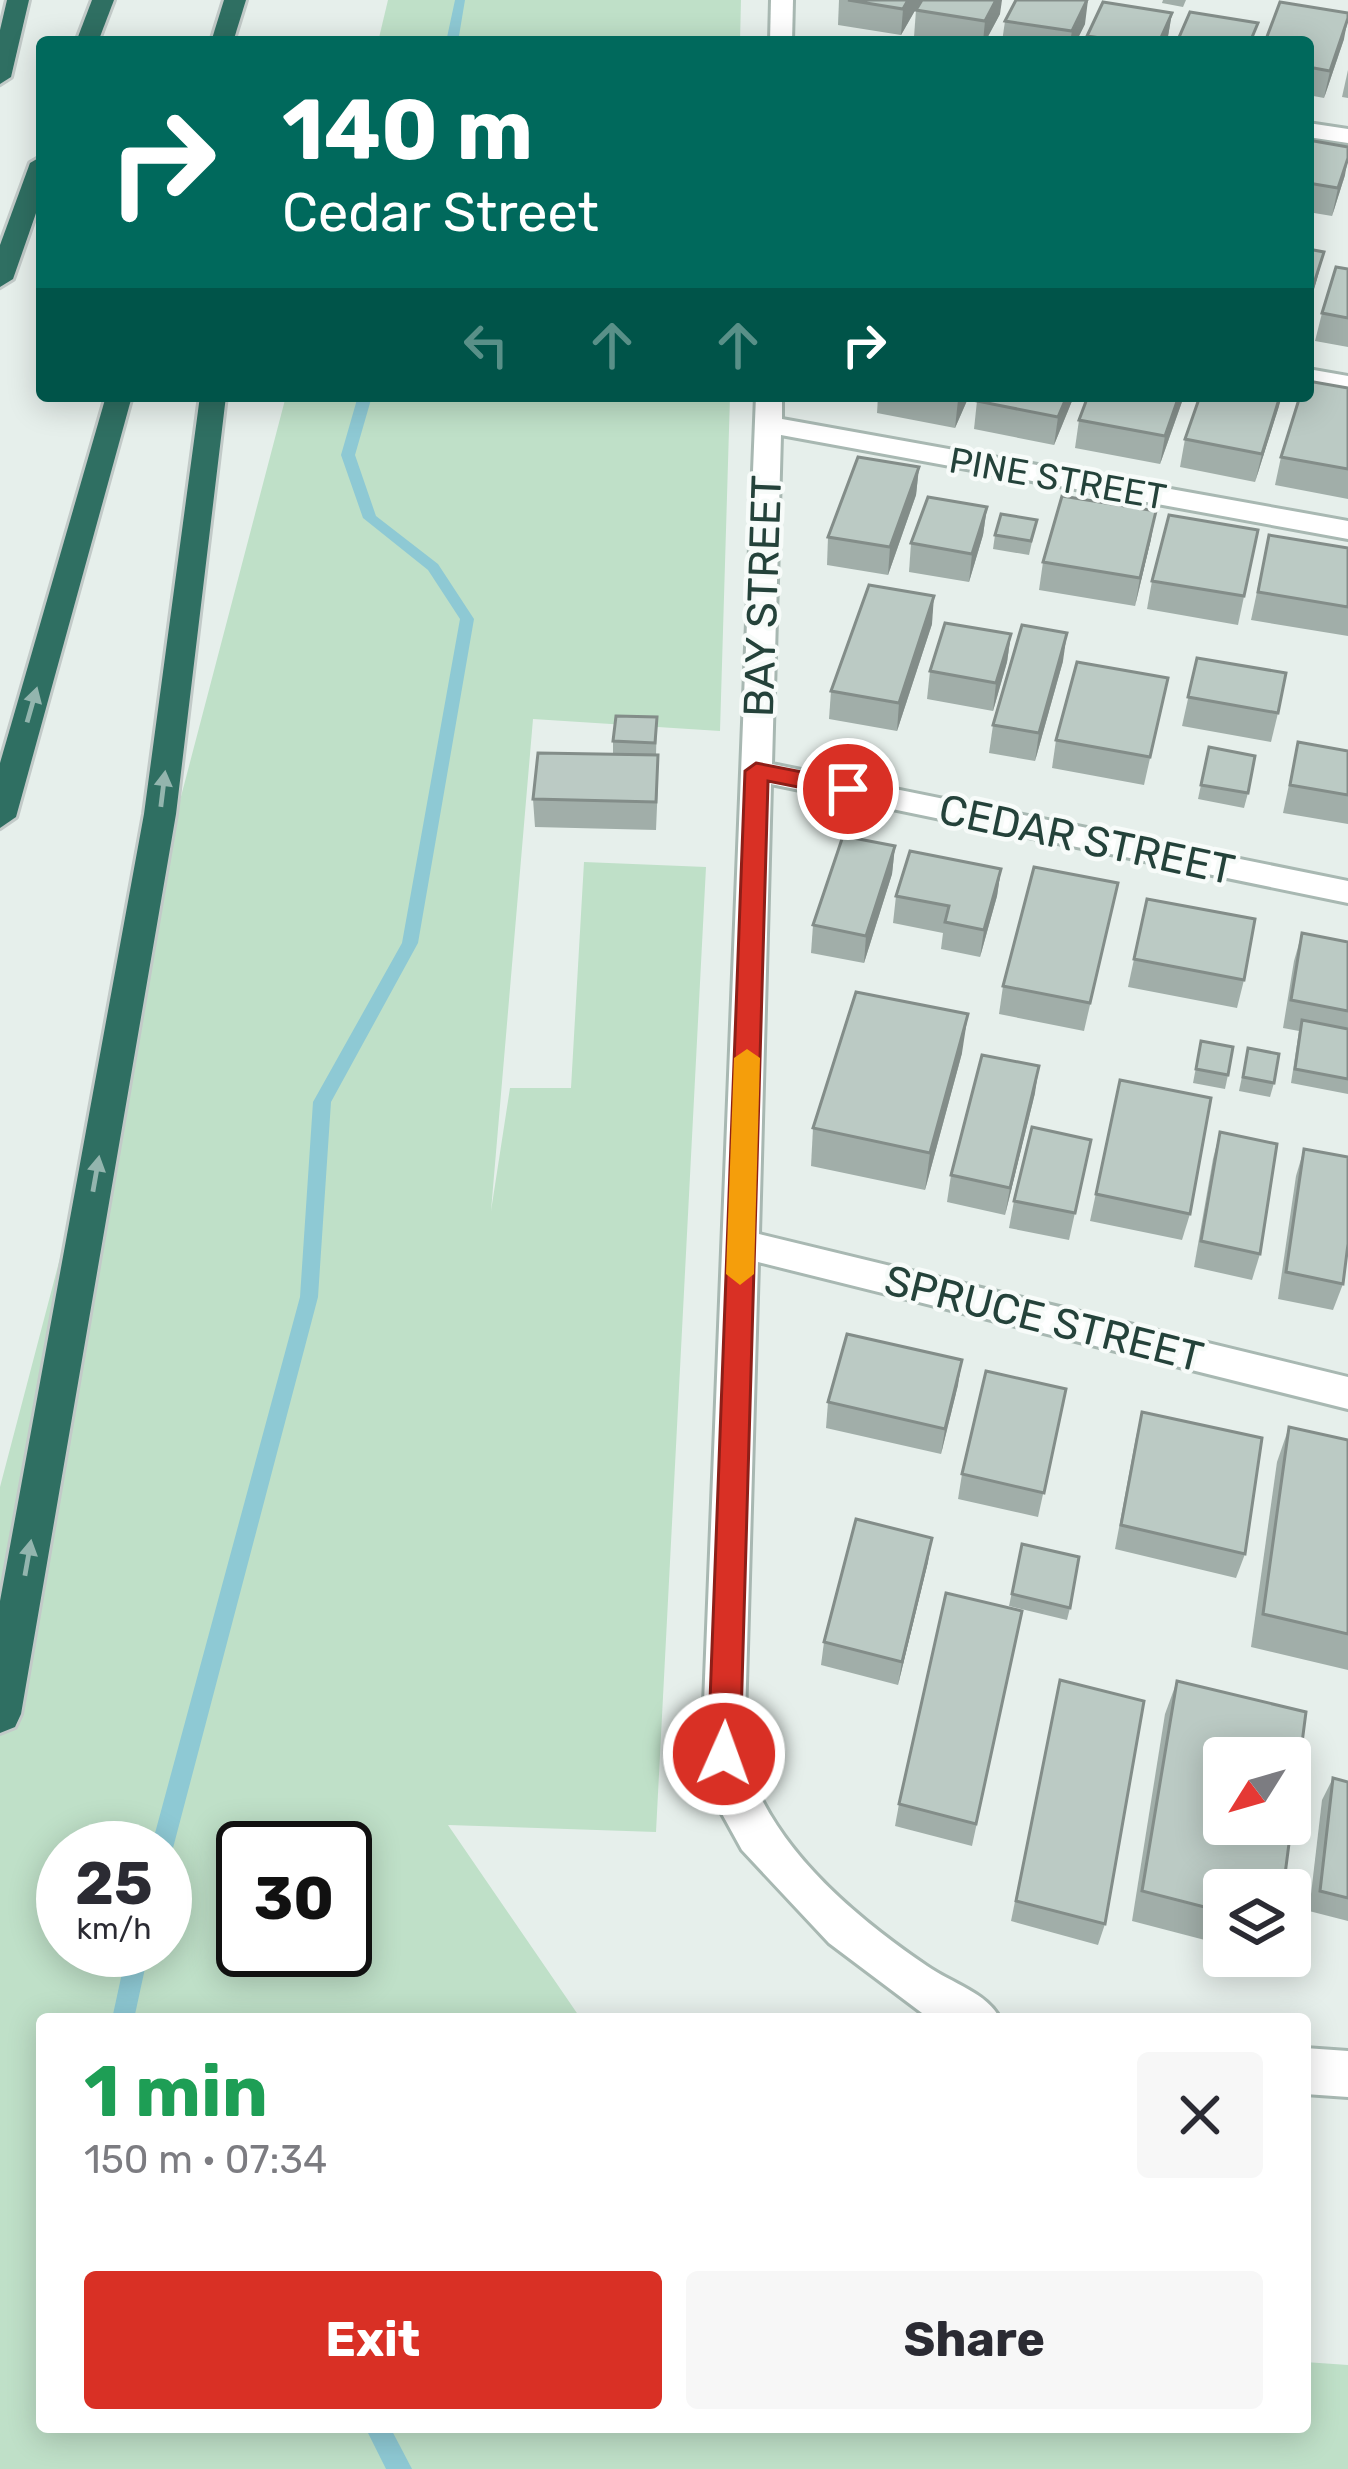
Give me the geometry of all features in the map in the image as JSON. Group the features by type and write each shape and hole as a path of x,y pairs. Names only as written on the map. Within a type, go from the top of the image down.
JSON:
{"highway":[{"path":"0,76 18,0"},
{"path":"89,36 103,0"},
{"path":"224,36 235,0"},
{"path":"242,36 245,0"},
{"path":"0,279 36,180"},
{"path":"0,817 117,402"},
{"path":"0,1714 160,814 212,402"}],"street":[{"path":"781,36 782,0"},
{"path":"1314,131 1348,136"},
{"path":"1314,378 1348,384"},
{"name":"PINE STREET","path":"768,410 1348,530"},
{"name":"BAY STREET","path":"768,410 724,1754 736,1802 767,1852 899,1975 966,2013"},
{"name":"CEDAR STREET","path":"756,771 1348,892"},
{"name":"SPRUCE STREET","path":"741,1244 1348,1393"},
{"path":"1311,2071 1348,2074"}],"green space":[{"path":"388,0 741,0 740,36 379,36"},
{"path":"284,402 730,402 720,731 533,719 491,1211 510,1088 571,1088 584,862 706,867 656,1832 448,1825 577,2013 36,2013 36,2433 1311,2433 1311,2362 1348,2365 1348,2469 0,2469 0,1487"}],"building":[{"path":"848,0 908,0 903,9"},
{"path":"922,0 996,0 985,21 916,10"},
{"path":"1016,0 1087,0 1072,31 1005,21"},
{"path":"1103,2 1172,13 1162,36 1087,36"},
{"path":"1280,2 1348,13 1330,71 1314,68 1314,36 1267,36"},
{"path":"1190,12 1258,23 1253,36 1180,36"},
{"path":"1314,141 1348,147 1338,188 1314,184"},
{"path":"1314,250 1324,252 1314,283"},
{"path":"1336,267 1348,269 1348,318 1322,313"},
{"path":"1314,382 1348,388 1348,469 1281,457 1298,402 1314,402"},
{"path":"982,402 1064,402 1058,417"},
{"path":"1086,402 1177,402 1165,436 1079,420"},
{"path":"1198,402 1278,402 1262,454 1185,439"},
{"path":"858,457 919,467 890,547 828,537"},
{"path":"1062,496 1156,511 1140,578 1043,562"},
{"path":"928,497 987,507 972,554 911,543"},
{"path":"1001,514 1037,520 1031,541 995,535"},
{"path":"1169,515 1258,530 1244,596 1152,581"},
{"path":"1269,535 1348,548 1348,607 1258,592"},
{"path":"869,585 934,596 899,703 831,691"},
{"path":"945,623 1011,634 996,683 930,671"},
{"path":"1022,625 1067,633 1039,733 993,725"},
{"path":"1197,658 1286,673 1278,713 1188,697"},
{"path":"1077,662 1168,678 1150,757 1056,740"},
{"path":"616,716 657,717 655,743 613,741"},
{"path":"1298,742 1348,751 1348,795 1290,785"},
{"path":"1209,747 1255,756 1248,793 1201,785"},
{"path":"538,753 658,755 656,802 533,799"},
{"path":"843,836 895,846 866,936 813,925"},
{"path":"910,851 1001,869 984,930 945,922 949,906 896,896"},
{"path":"1034,867 1118,883 1090,1003 1003,986"},
{"path":"1147,899 1255,919 1244,980 1134,959"},
{"path":"1302,933 1348,942 1348,1011 1291,1000"},
{"path":"856,992 968,1014 930,1153 813,1128"},
{"path":"1302,1020 1348,1029 1348,1079 1295,1069"},
{"path":"1201,1041 1233,1047 1228,1075 1196,1069"},
{"path":"1248,1048 1279,1054 1274,1083 1243,1077"},
{"path":"982,1055 1039,1066 1010,1188 951,1175"},
{"path":"1120,1080 1211,1098 1190,1214 1096,1194"},
{"path":"1032,1127 1091,1140 1075,1213 1014,1201"},
{"path":"1220,1132 1277,1144 1260,1254 1201,1241"},
{"path":"1304,1149 1348,1157 1343,1284 1286,1272"},
{"path":"847,1334 962,1360 945,1429 828,1402"},
{"path":"986,1371 1066,1389 1044,1493 962,1474"},
{"path":"1142,1412 1262,1438 1245,1554 1121,1525"},
{"path":"1289,1427 1348,1440 1348,1634 1263,1614"},
{"path":"856,1519 932,1538 902,1662 824,1642"},
{"path":"1022,1544 1079,1557 1070,1608 1012,1594"},
{"path":"946,1593 1022,1611 976,1824 899,1804"},
{"path":"1060,1680 1144,1701 1105,1924 1016,1901"},
{"path":"1177,1681 1306,1712 1303,1737 1203,1737 1203,1845 1289,1845 1286,1869 1203,1869 1203,1907 1142,1891"},
{"path":"1333,1778 1348,1782 1348,1898 1320,1891"}],"waterway":[{"path":"453,36 460,0"},
{"path":"169,1821 309,1297 322,1102 410,943 467,619 433,567 370,518 348,455 363,402"},
{"path":"124,2013 132,1977"},
{"path":"380,2433 399,2469"}],"slow traffic":[{"path":"740,1274 747,1058"}],"route":[{"path":"724,1754 756,771 848,789"}]}
